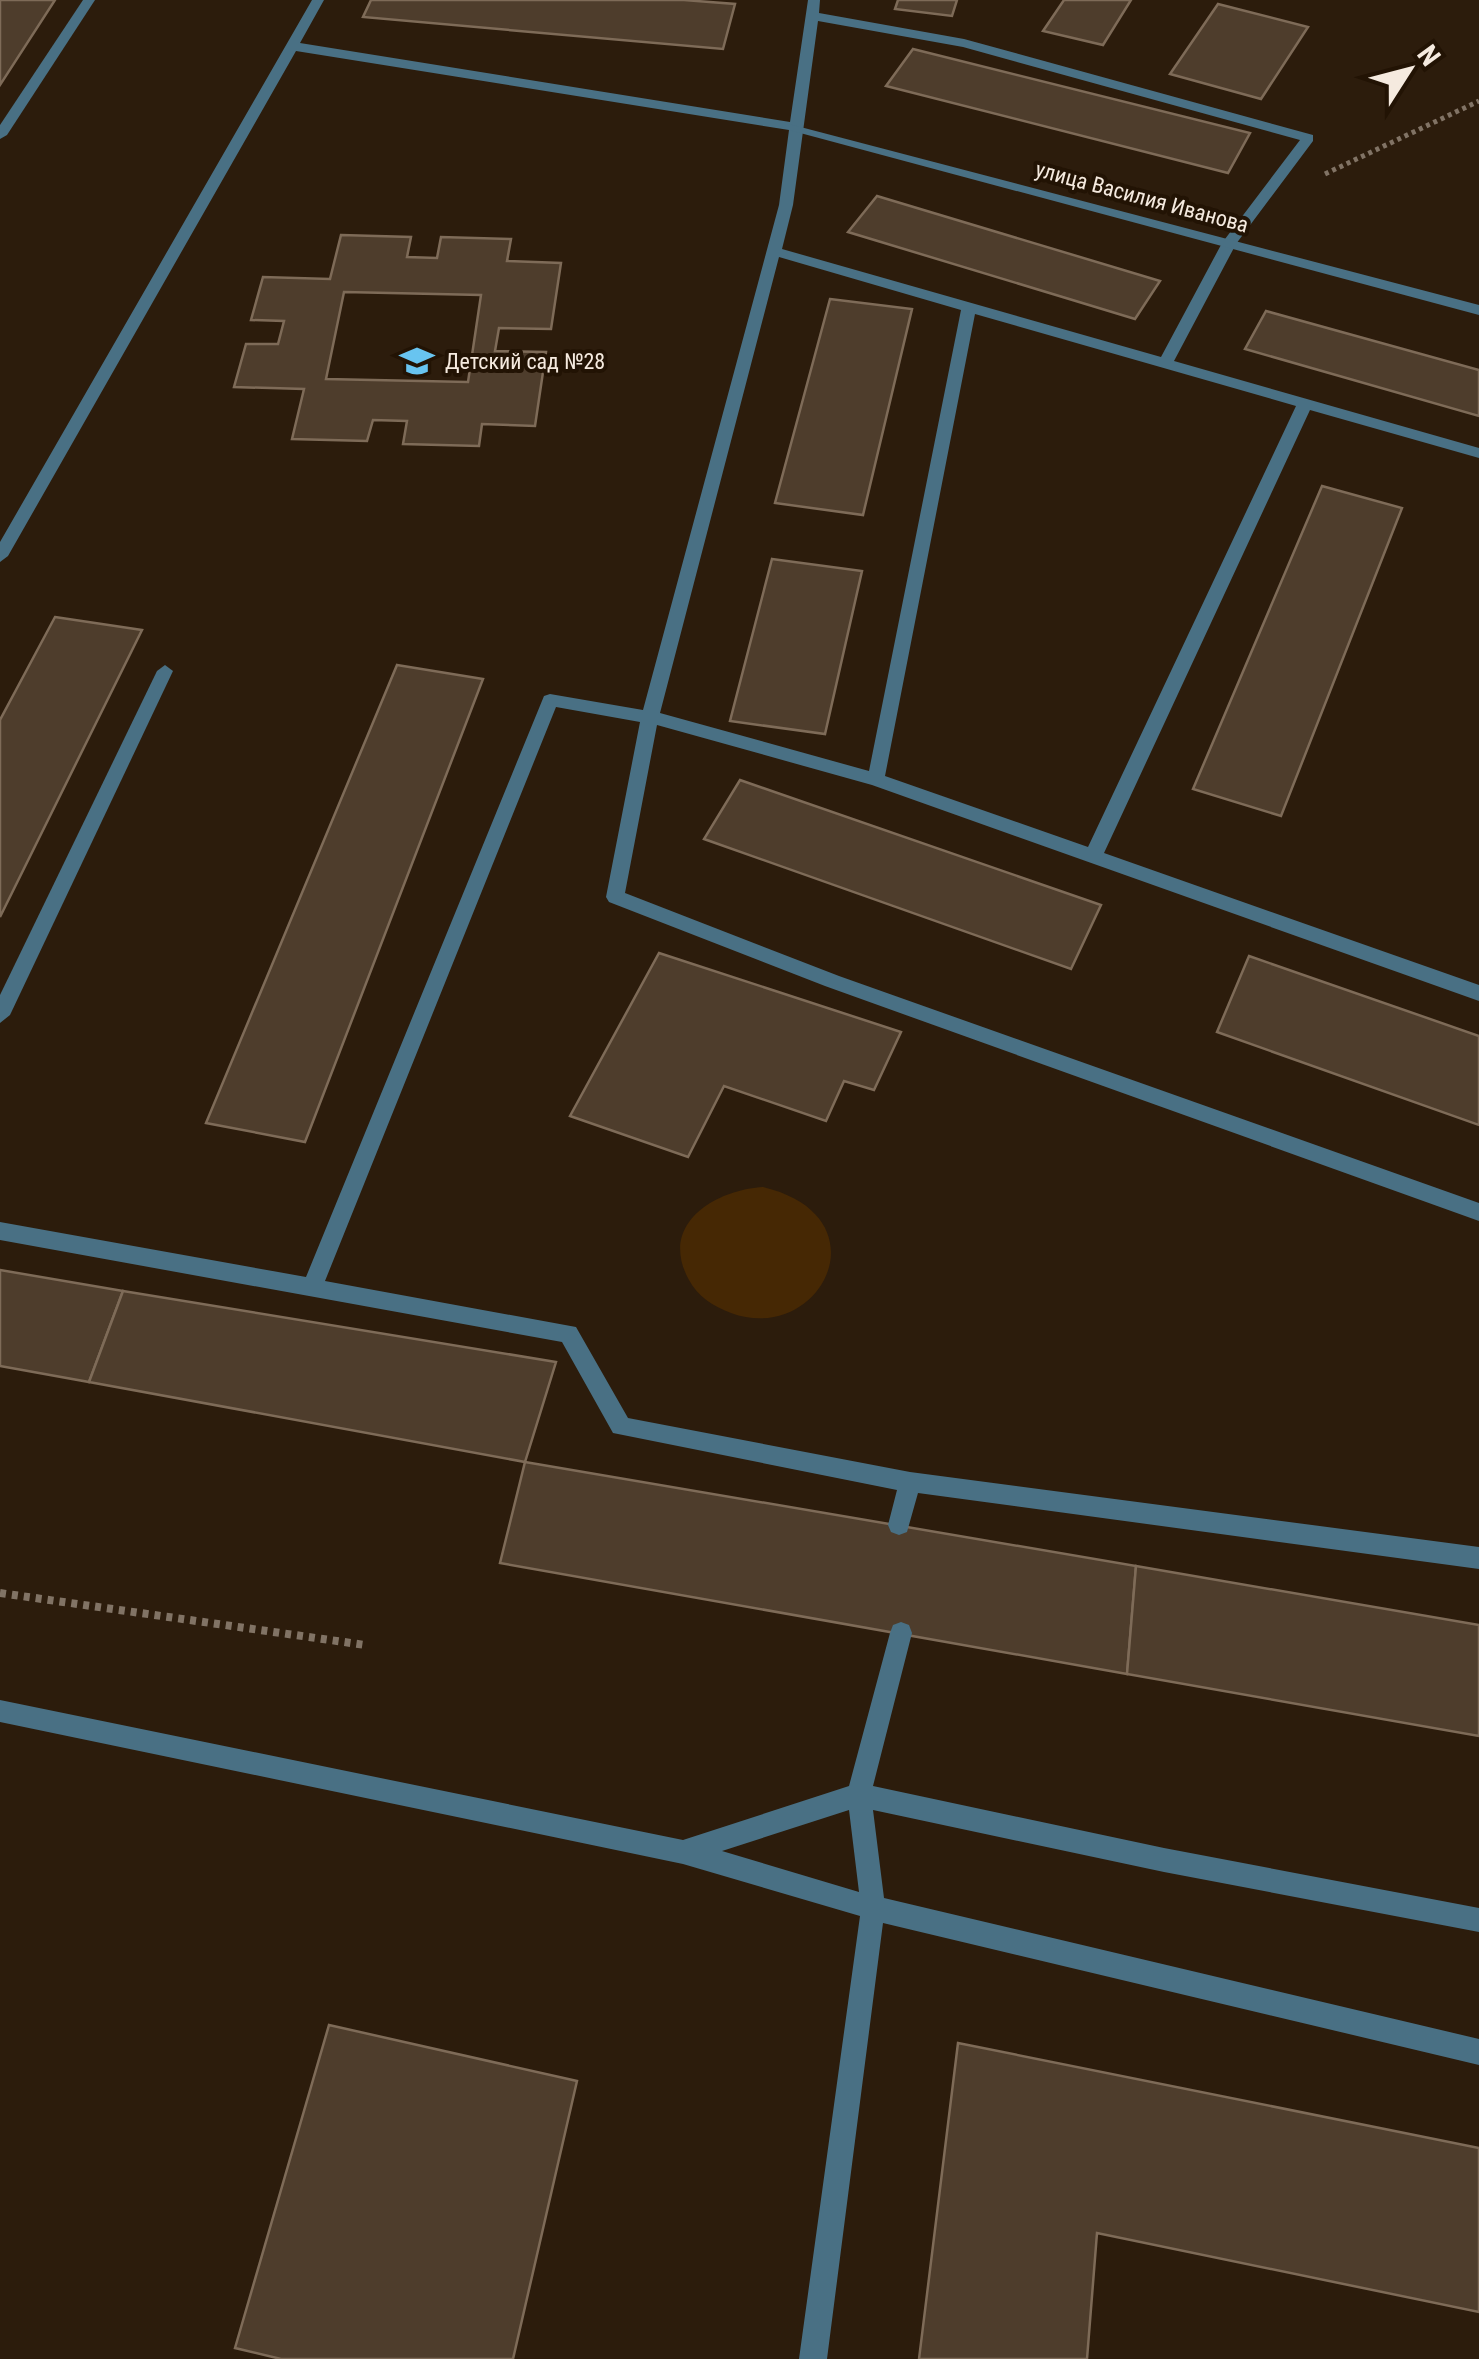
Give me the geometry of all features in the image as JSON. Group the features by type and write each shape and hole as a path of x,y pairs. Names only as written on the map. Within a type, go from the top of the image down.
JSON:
{"street":[{"path":"0,135 89,0"},
{"path":"0,556 318,0"},
{"path":"1164,363 1229,243 1308,138 964,43 813,8 786,205 650,716 615,897 832,981 1479,1212"},
{"name":"улица Василия Иванова","path":"292,46 794,127 1479,310"},
{"path":"773,250 1479,454"},
{"path":"876,779 969,307"},
{"path":"1094,856 1304,403"},
{"path":"0,1015 165,671"},
{"path":"312,1288 550,700 650,716 876,779 1479,993"},
{"path":"0,1232 569,1334 621,1426 910,1482 1479,1558"},
{"path":"899,1525 910,1482"},
{"path":"814,2359 873,1908 860,1795 901,1633"},
{"path":"0,1712 684,1852 873,1908 1479,2052"},
{"path":"684,1852 860,1795 1164,1860 1479,1920"}],"path":[{"path":"1324,174 1479,101"},
{"path":"0,1594 365,1645"}],"shaded area":[{"path":"763,1187 801,1202 823,1224 831,1249 827,1274 813,1296 791,1311 763,1318 731,1313 701,1296 681,1260 681,1242 686,1227 710,1203"}],"building":[{"path":"0,0 55,0 0,85"},
{"path":"371,0 684,0 735,4 723,49 363,17"},
{"path":"898,0 957,0 952,16 895,9"},
{"path":"1064,0 1131,0 1103,45 1043,31"},
{"path":"1218,4 1308,27 1261,99 1170,74"},
{"path":"913,49 1250,133 1228,173 886,86"},
{"path":"877,196 1160,281 1135,319 848,232"},
{"path":"341,235 411,237 407,257 437,258 441,237 511,239 507,261 561,263 551,329 499,328 495,351 546,352 535,426 482,424 479,446 403,444 407,421 373,420 367,441 292,439 304,389 234,387 246,344 278,344 284,321 251,320 263,277 330,279","holes":["344,292 481,295 468,382 326,379"]},
{"path":"830,299 912,309 863,515 775,503"},
{"path":"1266,311 1479,370 1479,416 1245,349"},
{"path":"1322,486 1402,508 1281,816 1193,789"},
{"path":"772,559 862,571 825,734 730,721"},
{"path":"55,617 142,630 0,917 0,720"},
{"path":"397,665 483,679 305,1142 206,1123"},
{"path":"740,780 1101,905 1071,969 704,839"},
{"path":"659,953 901,1032 874,1090 844,1081 826,1121 724,1086 688,1157 570,1116"},
{"path":"1249,956 1479,1036 1479,1125 1217,1032"},
{"path":"0,1270 123,1291 89,1382 0,1366"},
{"path":"123,1291 556,1362 525,1462 89,1382"},
{"path":"525,1462 1136,1566 1127,1674 500,1563"},
{"path":"1136,1566 1479,1625 1479,1736 1127,1674"},
{"path":"329,2025 577,2081 513,2359 281,2359 235,2348"},
{"path":"958,2043 1479,2148 1479,2312 1097,2233 1087,2359 919,2359"}],"place":[{"name":"Детский сад №28","path":"417,361"}]}
